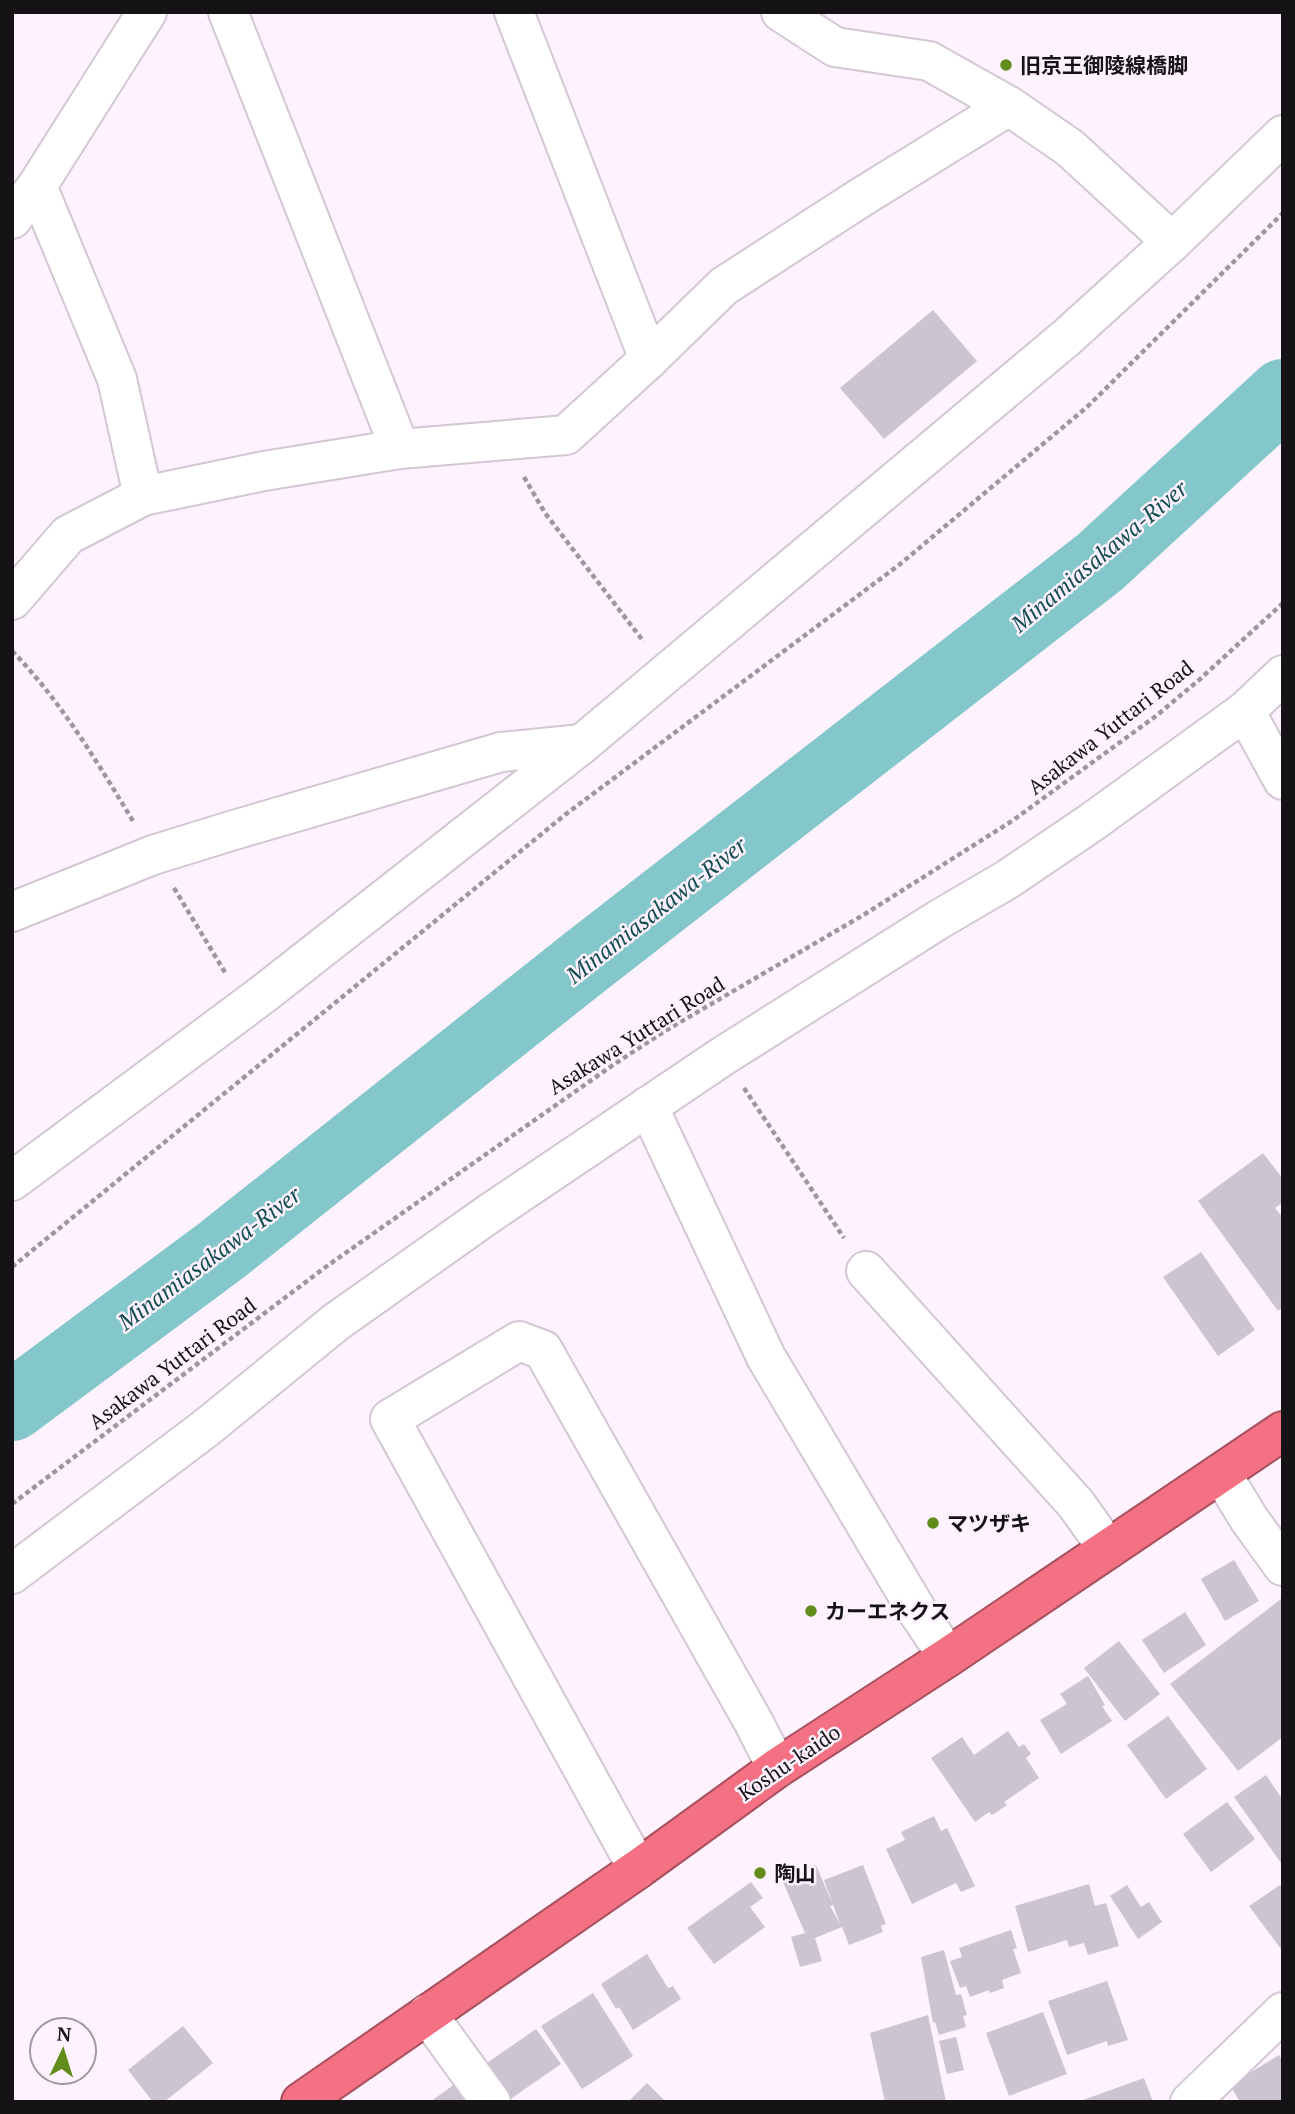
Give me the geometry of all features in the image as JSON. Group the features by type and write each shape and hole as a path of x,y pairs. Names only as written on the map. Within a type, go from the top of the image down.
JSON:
{"highway":[{"name":"Koshu-kaido","path":"301,2102 638,1869 777,1768 948,1657 1283,1431"}],"street":[{"path":"12,219 37,186 147,12"},
{"path":"228,12 400,449"},
{"path":"514,12 649,359"},
{"path":"781,12 835,47 929,61 1009,106 1070,148 1172,242"},
{"path":"12,600 68,535 143,496 264,471 400,449 566,435 724,286 1009,106"},
{"path":"12,1181 262,995 582,744 1066,338 1172,242 1283,135"},
{"path":"37,186 117,379 143,496"},
{"path":"12,1574 205,1428 336,1322 490,1213 723,1056 937,920 1008,879 1245,711 1283,675"},
{"path":"1245,711 1283,780"},
{"path":"12,912 153,855 234,830 501,752 582,744"},
{"path":"648,1106 766,1357 912,1602 948,1657"},
{"path":"866,1271 1076,1504 1108,1549"},
{"path":"638,1869 390,1419 519,1341 543,1350 777,1768"},
{"path":"1221,1473 1249,1520 1283,1566"},
{"path":"1208,2094 1283,2012"},
{"path":"428,2014 491,2102"}],"path":[{"path":"12,1267 566,814 899,565 1087,407 1283,213"},
{"path":"502,440 545,513 667,672"},
{"name":"Asakawa Yuttari Road","path":"12,1504 327,1266 613,1065 665,1031 865,914 1012,821 1156,716 1283,603"},
{"path":"723,1056 866,1271"}],"building":[{"path":"933,310 977,361 884,439 840,388"},
{"path":"1263,1153 1283,1179 1283,1202 1275,1208 1283,1218 1283,1307 1278,1311 1198,1201"},
{"path":"1201,1252 1255,1330 1218,1356 1163,1277"},
{"path":"1234,1560 1259,1601 1225,1621 1201,1579"},
{"path":"1281,1599 1283,1737 1238,1771 1170,1684"},
{"path":"1185,1612 1206,1645 1164,1673 1142,1640"},
{"path":"1119,1641 1160,1694 1125,1721 1084,1668"},
{"path":"1088,1676 1112,1721 1061,1754 1040,1720 1067,1704 1060,1694"},
{"path":"1168,1716 1207,1769 1166,1799 1127,1745"},
{"path":"1008,1731 1019,1747 1024,1744 1031,1754 1026,1758 1039,1778 1004,1802 1007,1805 992,1815 989,1812 975,1822 931,1758 962,1737 974,1755"},
{"path":"1266,1775 1283,1800 1281,1863 1234,1797"},
{"path":"1227,1802 1255,1839 1211,1872 1183,1834"},
{"path":"934,1816 941,1831 947,1828 975,1886 961,1892 956,1883 912,1904 886,1849 905,1840 901,1832"},
{"path":"816,1865 833,1905 830,1906 840,1924 824,1880 863,1865 886,1924 881,1926 883,1932 849,1945 842,1927 815,1938 822,1961 800,1967 791,1937 805,1933 780,1875 793,1870 795,1874"},
{"path":"751,1882 763,1898 750,1907 765,1927 714,1964 687,1928"},
{"path":"1089,1884 1095,1906 1106,1903 1119,1946 1088,1955 1084,1943 1069,1947 1067,1940 1028,1952 1015,1906"},
{"path":"1127,1885 1141,1907 1149,1902 1162,1922 1138,1939 1110,1896"},
{"path":"1280,1885 1283,1889 1281,1949 1249,1906"},
{"path":"1011,1930 1017,1948 1013,1949 1021,1973 1002,1980 1004,1988 970,1997 966,1986 960,1988 950,1961 962,1957 959,1948"},
{"path":"944,1950 956,1995 961,1994 967,2015 963,2016 966,2027 939,2035 935,2022 933,2023 921,1957"},
{"path":"647,1954 668,1988 673,1986 681,1999 633,2030 601,1984"},
{"path":"1107,1981 1128,2040 1108,2046 1107,2041 1067,2055 1048,2001"},
{"path":"593,1993 633,2056 582,2089 541,2026"},
{"path":"1043,2012 1067,2074 1009,2096 986,2033"},
{"path":"928,2015 946,2102 885,2102 870,2033"},
{"path":"183,2026 213,2063 164,2102 153,2102 128,2070"},
{"path":"536,2029 561,2064 509,2100 484,2065"},
{"path":"956,2037 964,2070 947,2074 939,2041"},
{"path":"1279,2055 1283,2061 1283,2102 1240,2102 1230,2085"},
{"path":"1144,2078 1153,2102 1083,2100"},
{"path":"459,2081 474,2102 430,2102"},
{"path":"647,2083 666,2102 628,2102"}],"waterway":[{"name":"Minamiasakawa-River","path":"12,1406 222,1250 585,962 1100,562 1283,394"}],"place":[{"name":"旧京王御陵線橋脚","path":"1006,65"},
{"name":"マツザキ","path":"933,1523"},
{"name":"カーエネクス","path":"811,1611"},
{"name":"陶山","path":"760,1873"}]}
